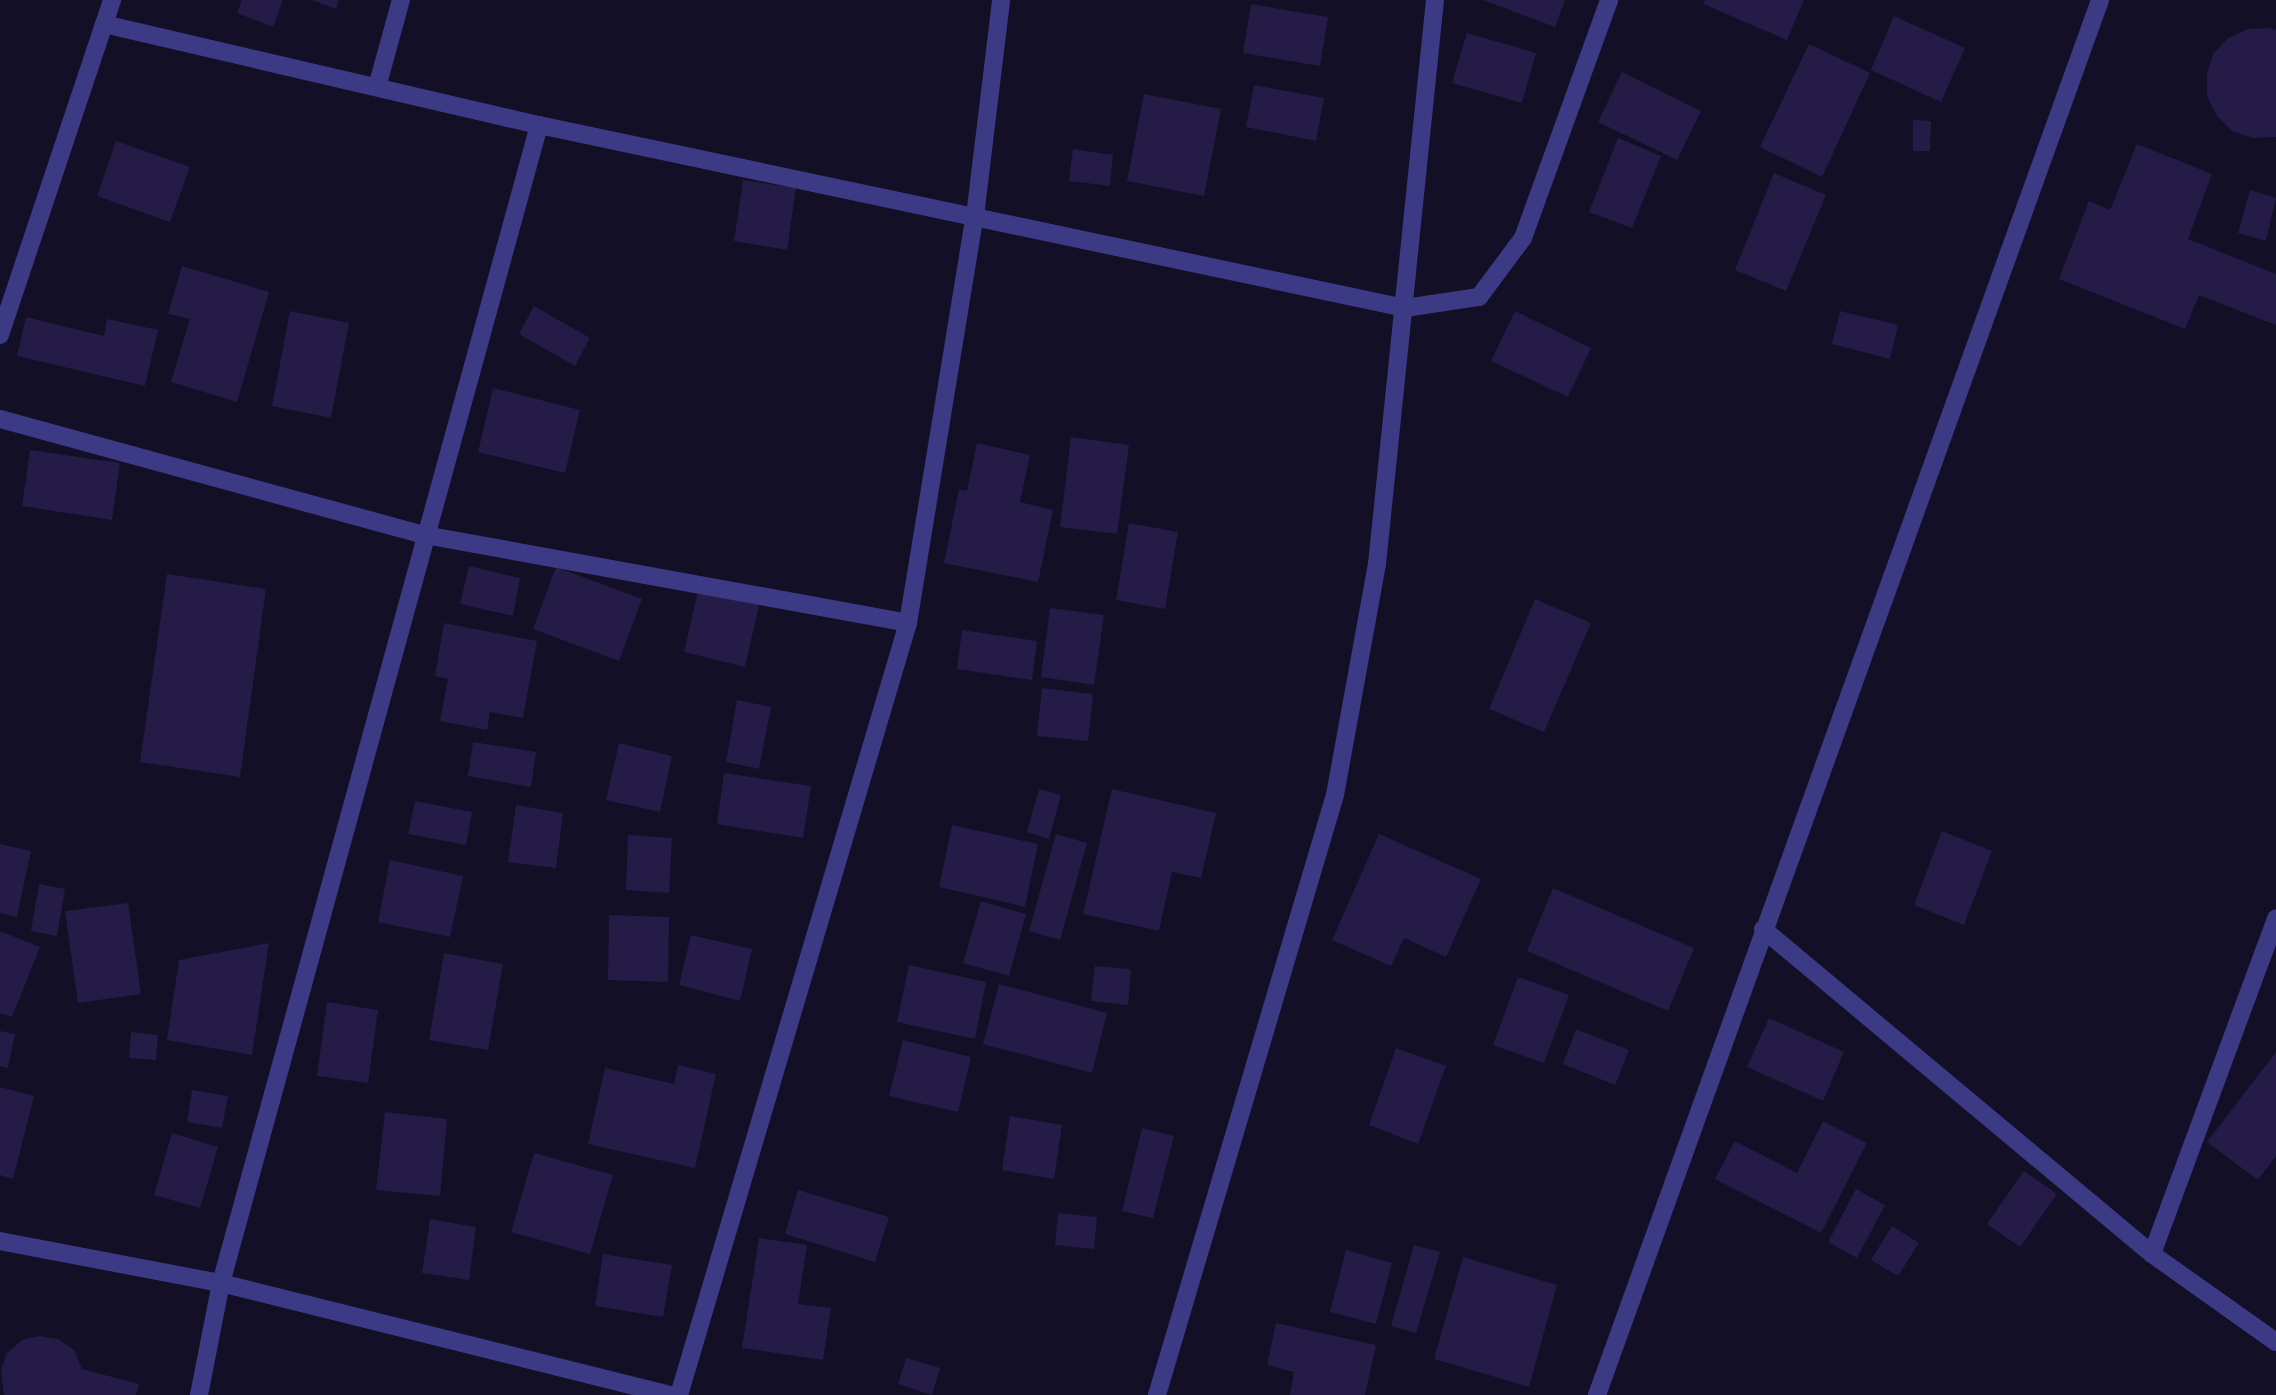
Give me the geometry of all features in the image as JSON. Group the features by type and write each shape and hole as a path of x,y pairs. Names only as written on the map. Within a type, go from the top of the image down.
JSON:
{"street":[{"path":"0,335 112,0"},
{"path":"377,87 401,0"},
{"path":"679,1395 908,623 975,216 1001,0"},
{"path":"1157,1395 1335,795 1377,564 1435,0"},
{"path":"104,24 539,125 1405,308 1479,297 1523,238 1609,0"},
{"path":"1597,1395 2100,0"},
{"path":"199,1395 221,1283 539,125"},
{"path":"0,419 425,534 908,623"},
{"path":"2152,1254 2276,918"},
{"path":"1763,929 2152,1254 2276,1342"},
{"path":"0,1241 221,1283 671,1395"}],"building":[{"path":"242,0 283,0 273,27 237,13"},
{"path":"312,0 339,0 336,9"},
{"path":"1483,0 1565,0 1555,27"},
{"path":"1705,0 1804,0 1787,40 1703,4"},
{"path":"1251,4 1328,17 1320,66 1243,53"},
{"path":"1894,16 1965,48 1941,102 1871,70"},
{"path":"2248,29 2276,30 2276,137 2253,138 2232,131 2217,116 2207,96 2207,74 2213,54 2228,38"},
{"path":"1467,33 1536,53 1522,103 1452,83"},
{"path":"1809,44 1870,73 1822,177 1760,147"},
{"path":"1622,72 1701,111 1677,160 1598,122"},
{"path":"1254,85 1324,98 1316,141 1246,127"},
{"path":"1144,94 1221,109 1204,196 1127,181"},
{"path":"1913,120 1931,121 1930,151 1913,151"},
{"path":"1618,138 1661,156 1632,228 1589,212"},
{"path":"116,141 190,167 170,222 97,196"},
{"path":"2137,144 2212,174 2188,239 2276,274 2276,325 2199,295 2185,329 2059,279 2089,201 2110,210"},
{"path":"1073,149 1113,155 1110,186 1069,181"},
{"path":"1774,173 1826,195 1786,291 1735,270"},
{"path":"743,180 796,188 787,250 734,241"},
{"path":"2250,190 2276,198 2266,241 2238,233"},
{"path":"182,266 269,292 237,402 171,382 190,319 168,314"},
{"path":"534,306 590,338 575,366 519,334"},
{"path":"290,311 349,323 331,418 272,406"},
{"path":"1515,311 1591,348 1568,397 1491,361"},
{"path":"1840,311 1898,325 1890,359 1832,344"},
{"path":"26,317 104,336 107,319 158,330 145,386 17,356"},
{"path":"493,388 580,410 565,473 478,452"},
{"path":"1071,437 1129,445 1117,534 1060,527"},
{"path":"977,443 1030,455 1020,502 1053,510 1038,582 944,563 959,489 967,491"},
{"path":"30,450 120,463 112,520 22,506"},
{"path":"1129,523 1178,532 1165,609 1116,600"},
{"path":"469,566 520,578 513,616 460,604"},
{"path":"556,567 642,599 619,661 533,629"},
{"path":"167,574 266,589 240,777 140,762"},
{"path":"699,587 760,601 745,667 684,652"},
{"path":"1535,599 1591,623 1544,732 1489,709"},
{"path":"1050,608 1104,615 1094,685 1041,677"},
{"path":"444,623 537,641 523,718 490,712 487,730 440,721 448,679 435,676"},
{"path":"962,630 1037,641 1032,680 957,669"},
{"path":"1042,688 1093,694 1088,741 1037,736"},
{"path":"737,700 771,707 759,769 726,762"},
{"path":"473,742 536,752 531,787 468,776"},
{"path":"619,743 672,756 660,812 606,800"},
{"path":"724,773 811,786 803,838 717,824"},
{"path":"1039,789 1061,795 1049,839 1027,832"},
{"path":"1112,789 1216,813 1201,878 1172,872 1159,931 1083,914"},
{"path":"415,801 472,812 466,845 408,834"},
{"path":"516,805 563,813 556,868 508,862"},
{"path":"952,825 1038,844 1025,907 939,887"},
{"path":"1942,831 1992,851 1964,925 1914,905"},
{"path":"1056,834 1087,843 1060,940 1029,931"},
{"path":"1379,834 1481,879 1446,957 1404,938 1391,966 1332,940"},
{"path":"628,835 672,838 669,893 626,890"},
{"path":"0,844 31,851 17,917 0,913"},
{"path":"390,860 463,876 450,937 378,922"},
{"path":"39,884 65,889 57,936 31,931"},
{"path":"1553,888 1694,948 1668,1011 1527,951"},
{"path":"981,901 1026,914 1009,976 963,963"},
{"path":"128,903 141,994 78,1003 65,911"},
{"path":"609,915 669,917 668,982 608,980"},
{"path":"0,931 40,947 12,1017 0,1013"},
{"path":"691,935 752,949 740,1001 679,985"},
{"path":"269,943 252,1055 167,1040 179,960"},
{"path":"444,953 503,964 488,1050 429,1040"},
{"path":"909,965 986,982 975,1039 897,1022"},
{"path":"1095,966 1131,969 1128,1005 1091,1001"},
{"path":"1518,977 1569,995 1544,1063 1493,1045"},
{"path":"999,984 1107,1013 1092,1073 983,1044"},
{"path":"327,1002 378,1010 368,1083 317,1076"},
{"path":"1769,1018 1844,1052 1823,1101 1747,1067"},
{"path":"1576,1029 1629,1050 1615,1085 1563,1064"},
{"path":"0,1031 15,1034 8,1068 0,1066"},
{"path":"131,1032 158,1035 156,1060 129,1058"},
{"path":"903,1040 971,1057 958,1112 889,1096"},
{"path":"1396,1048 1446,1066 1418,1144 1369,1125"},
{"path":"2276,1052 2276,1156 2258,1180 2207,1142"},
{"path":"678,1065 716,1074 695,1168 588,1144 605,1068 674,1084"},
{"path":"0,1087 34,1096 13,1179 0,1175"},
{"path":"192,1090 228,1096 222,1128 187,1122"},
{"path":"385,1112 447,1119 440,1196 376,1190"},
{"path":"1010,1116 1062,1125 1054,1179 1002,1170"},
{"path":"1823,1121 1867,1143 1821,1233 1715,1179 1735,1141 1797,1173"},
{"path":"1142,1128 1174,1136 1153,1218 1122,1211"},
{"path":"172,1133 218,1147 200,1208 154,1195"},
{"path":"534,1153 613,1175 590,1254 511,1232"},
{"path":"2024,1171 2057,1194 2020,1247 1987,1224"},
{"path":"1856,1189 1885,1205 1857,1258 1828,1242"},
{"path":"798,1190 889,1217 875,1262 785,1234"},
{"path":"1058,1213 1097,1217 1094,1249 1055,1245"},
{"path":"430,1219 476,1227 469,1280 422,1273"},
{"path":"1892,1226 1919,1243 1898,1276 1871,1260"},
{"path":"759,1238 807,1245 798,1304 831,1308 823,1360 742,1348"},
{"path":"1414,1245 1440,1252 1416,1333 1391,1326"},
{"path":"1346,1250 1392,1263 1376,1324 1330,1312"},
{"path":"603,1254 672,1265 663,1317 595,1306"},
{"path":"1463,1257 1557,1285 1529,1387 1434,1359"},
{"path":"1276,1323 1376,1345 1365,1395 1290,1395 1294,1372 1267,1365"},
{"path":"39,1336 58,1339 74,1350 82,1369 139,1384 136,1395 4,1395 1,1370 7,1353 22,1340"},
{"path":"906,1358 940,1368 932,1395 898,1384"}]}
